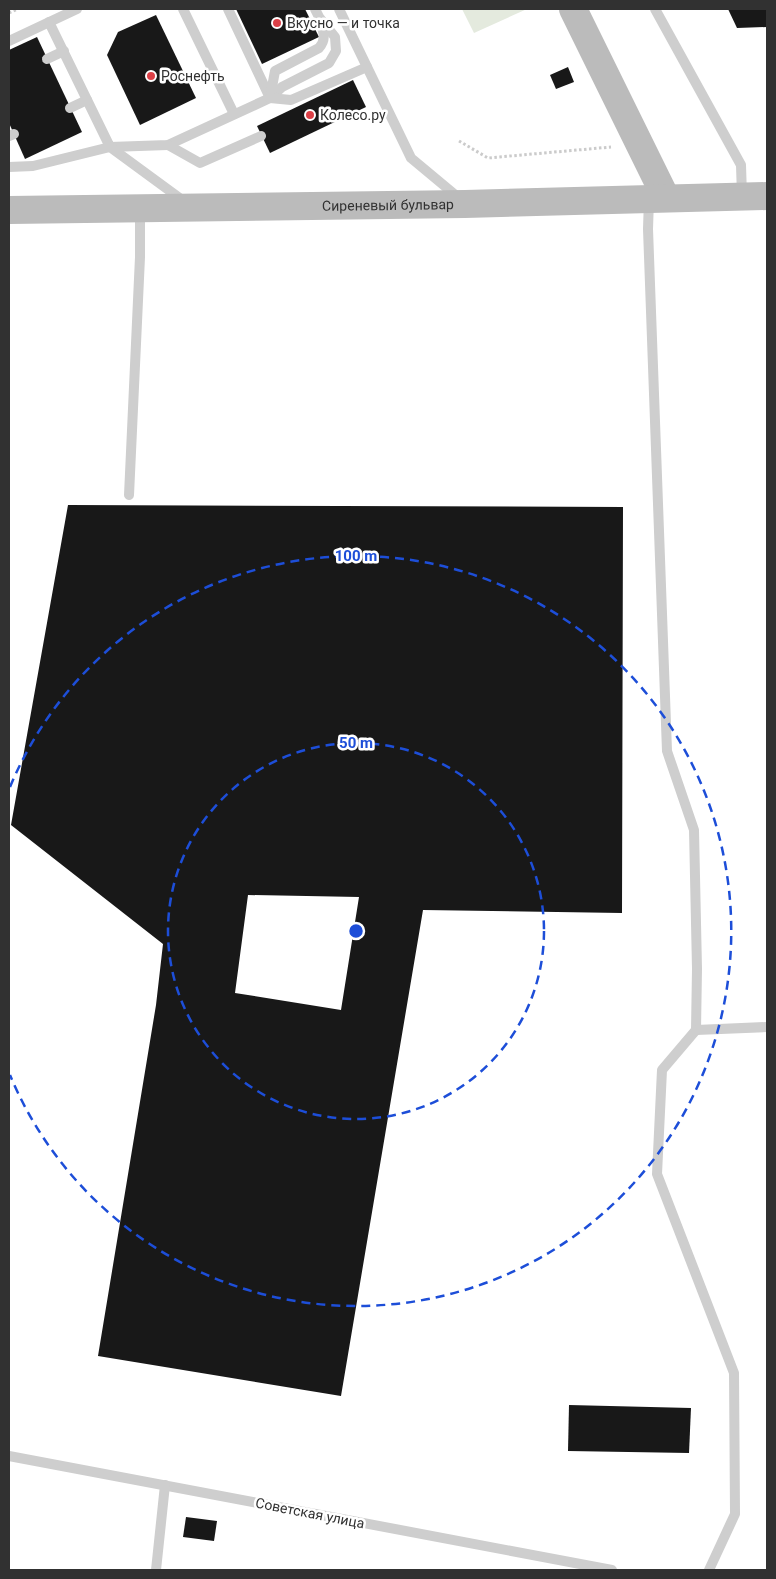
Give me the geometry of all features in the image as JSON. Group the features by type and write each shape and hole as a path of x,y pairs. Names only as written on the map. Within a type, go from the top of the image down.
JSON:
{"main road":[{"path":"573,9 658,198"},
{"name":"Сиреневый бульвар","path":"9,210 191,206 465,204 755,196"}],"lane":[{"path":"9,41 78,9"},
{"path":"183,9 234,114"},
{"path":"228,9 270,98"},
{"path":"339,9 411,158 465,204"},
{"path":"656,9 741,165 755,196"},
{"path":"270,98 275,71 319,48 323,43 325,35 317,13"},
{"path":"9,167 33,166 110,147 168,145 270,98 282,87 329,63 336,51 335,37 317,13"},
{"path":"50,22 110,147 191,206"},
{"path":"47,59 64,51"},
{"path":"270,98 291,100 367,67"},
{"path":"70,108 87,100"},
{"path":"168,145 200,163 262,136"},
{"path":"658,198 648,229 667,751 694,830 697,969 696,1030 662,1070 657,1174 734,1373 735,1514 709,1570"},
{"path":"129,495 140,257 140,207"},
{"path":"696,1030 767,1027"},
{"name":"Советская улица","path":"9,1456 612,1570"},
{"path":"165,1485 156,1569 167,1570"}],"path":[{"path":"9,13 18,9"},
{"path":"459,141 488,158 618,146"}],"shaded area":[{"path":"462,9 527,9 474,33"}],"building":[{"name":"Вкусно — и точка","path":"236,9 305,9 319,37 262,64"},
{"path":"728,9 767,9 767,27 737,28"},
{"name":"Роснефть","path":"156,15 196,98 140,125 107,55 118,32"},
{"path":"37,37 82,132 25,159 9,123 9,50"},
{"path":"568,67 574,82 556,89 550,75"},
{"path":"353,80 366,107 270,153 257,126"},
{"path":"68,505 623,507 622,913 423,910 341,1396 98,1356 156,1005 163,944 11,825","holes":["248,895 359,897 341,1010 235,993"]},
{"path":"569,1405 691,1408 689,1453 568,1451"},
{"path":"186,1517 217,1521 214,1541 183,1537"}],"place":[{"name":"Вкусно — и точка","path":"277,23"},
{"name":"Роснефть","path":"151,76"},
{"name":"Колесо.ру","path":"310,115"}]}
